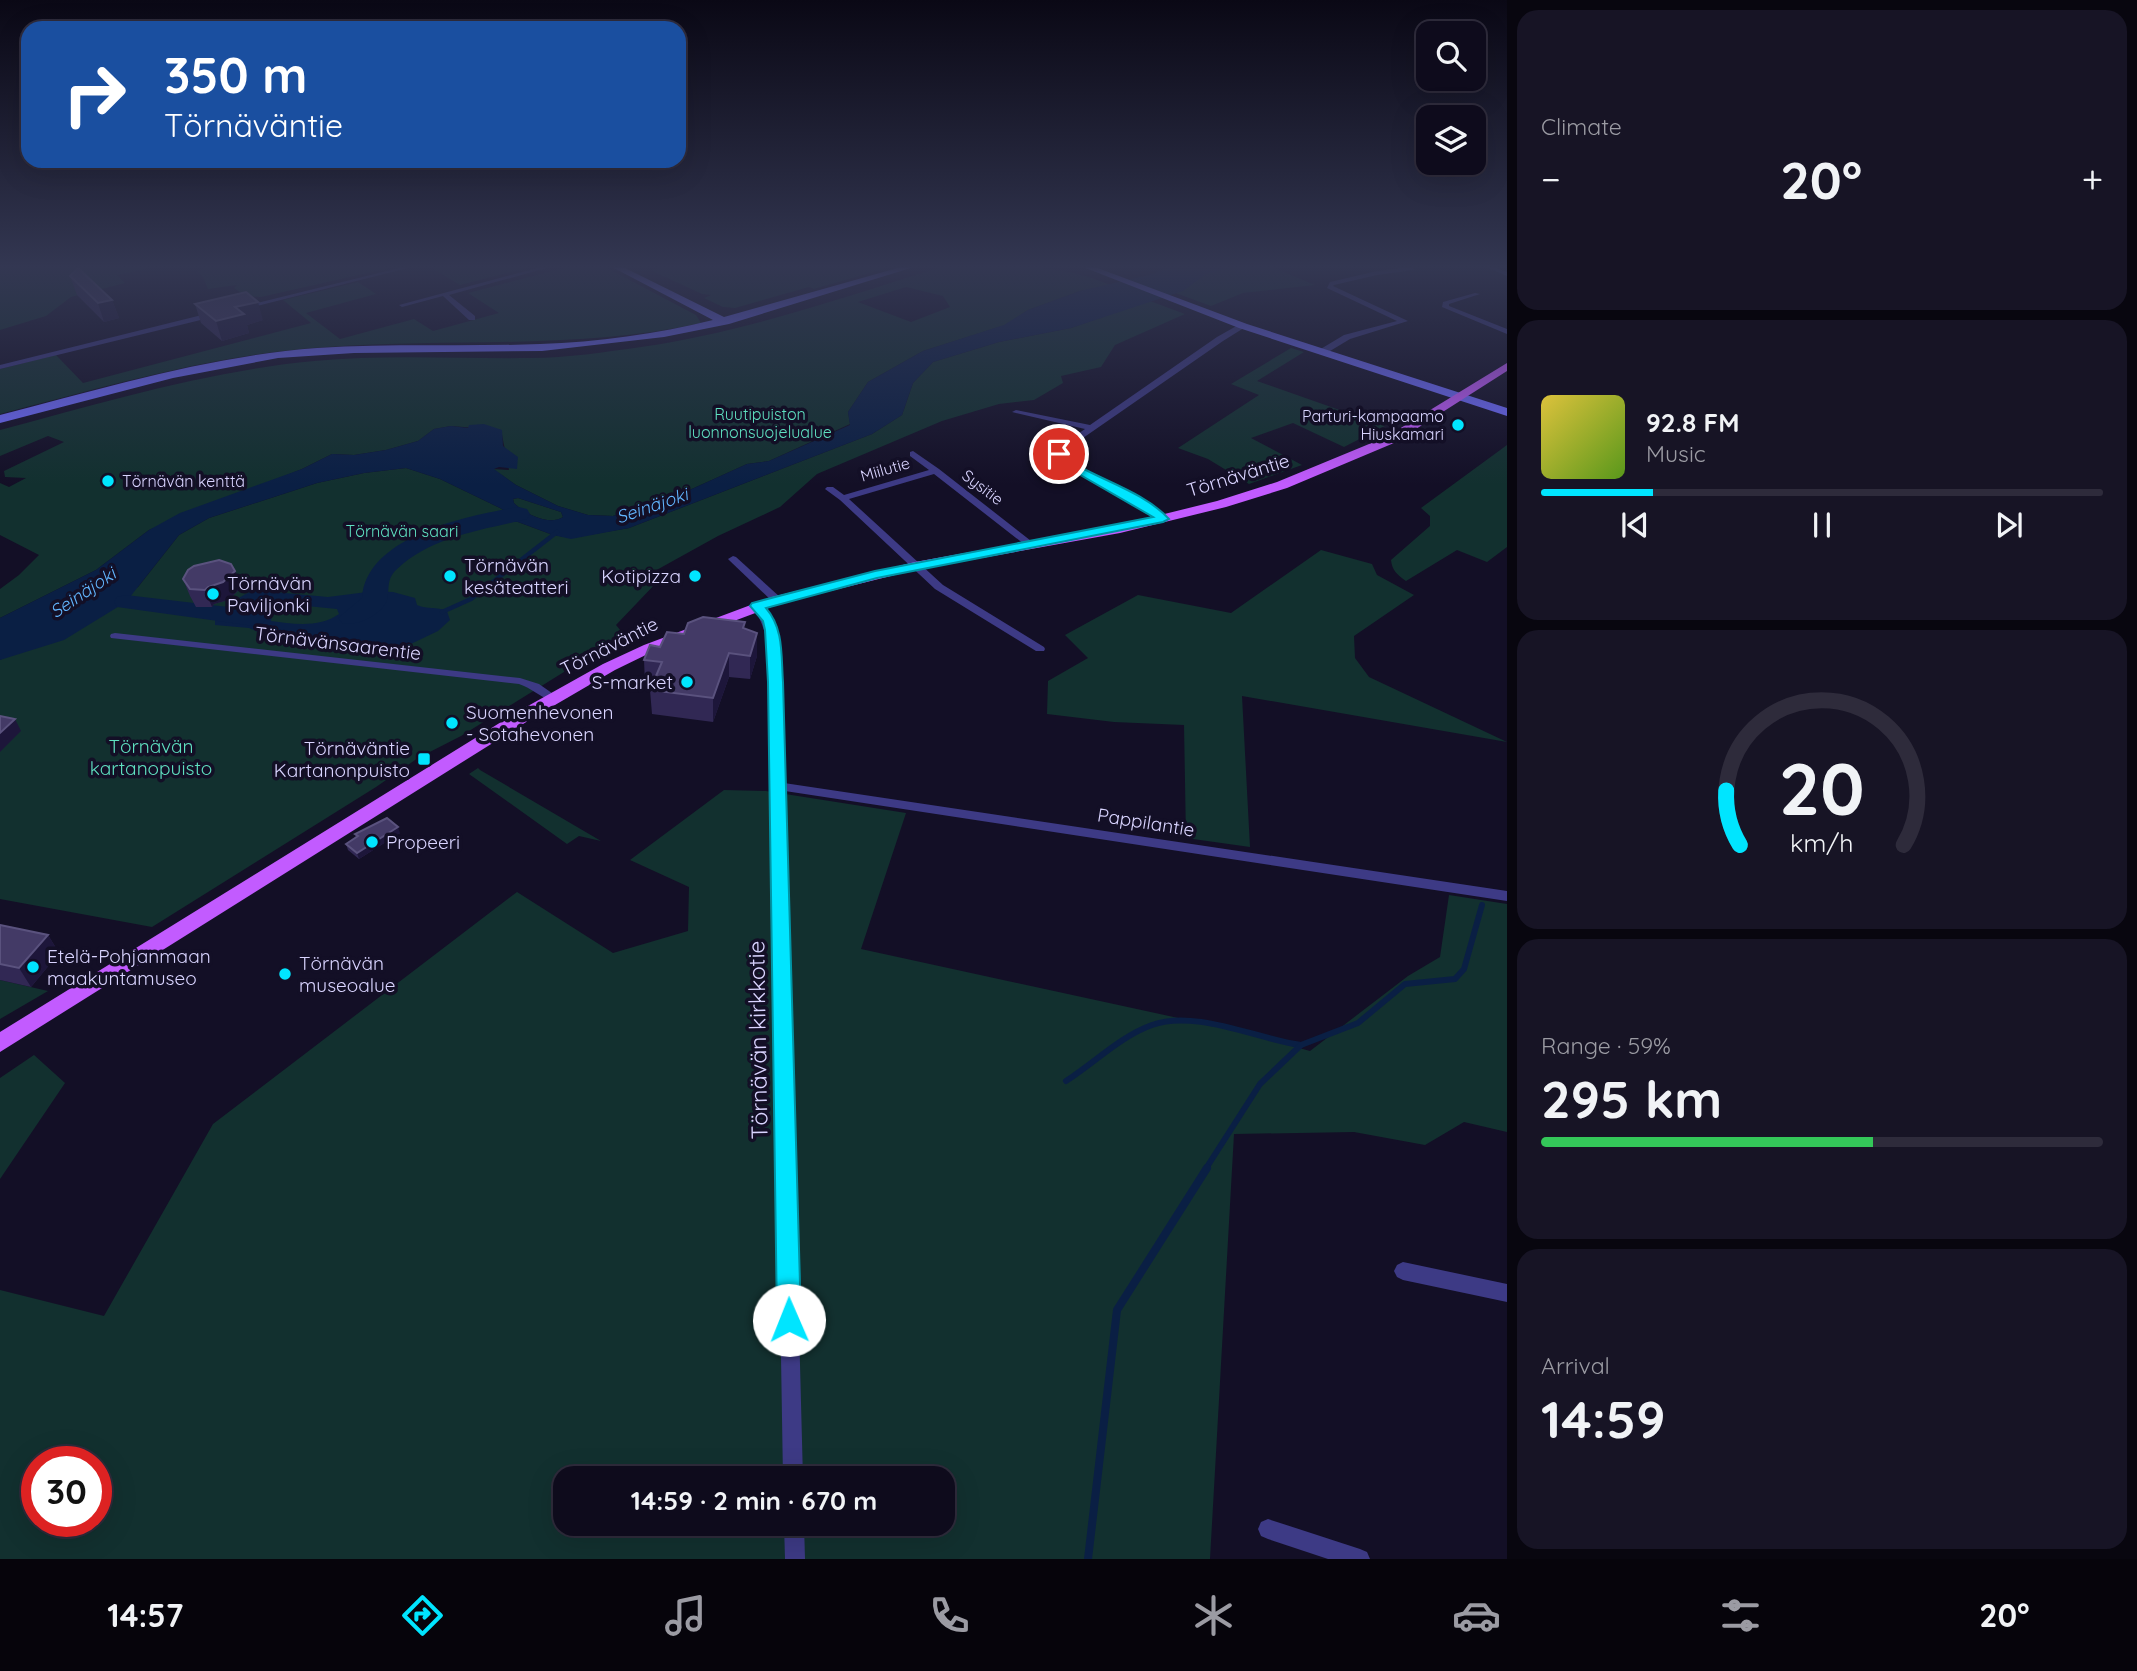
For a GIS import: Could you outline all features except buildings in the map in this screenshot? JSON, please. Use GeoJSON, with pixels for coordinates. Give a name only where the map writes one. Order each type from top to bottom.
{"type":"FeatureCollection","features":[{"type":"Feature","properties":{"kind":"main road"},"geometry":{"type":"LineString","coordinates":[[0,419],[160,377],[276,355],[373,348],[578,345],[627,340]]}},
{"type":"Feature","properties":{"kind":"main road"},"geometry":{"type":"LineString","coordinates":[[1285,340],[1376,370],[1507,404]]}},
{"type":"Feature","properties":{"kind":"main road","name":"Törnäväntie"},"geometry":{"type":"LineString","coordinates":[[0,1043],[553,698],[649,648],[777,600],[915,566],[1032,546],[1163,519],[1282,485],[1390,440],[1507,366]]}},
{"type":"Feature","properties":{"kind":"main road"},"geometry":{"type":"LineString","coordinates":[[1462,394],[1507,412]]}},
{"type":"Feature","properties":{"kind":"street"},"geometry":{"type":"LineString","coordinates":[[0,367],[111,340]]}},
{"type":"Feature","properties":{"kind":"street"},"geometry":{"type":"LineString","coordinates":[[1163,519],[1062,460],[1059,454],[1062,448],[1219,340]]}},
{"type":"Feature","properties":{"kind":"street"},"geometry":{"type":"LineString","coordinates":[[1322,352],[1342,340]]}},
{"type":"Feature","properties":{"kind":"street"},"geometry":{"type":"LineString","coordinates":[[1016,412],[1093,428]]}},
{"type":"Feature","properties":{"kind":"street","name":"Sysitie"},"geometry":{"type":"LineString","coordinates":[[913,454],[1032,546]]}},
{"type":"Feature","properties":{"kind":"street","name":"Miilutie"},"geometry":{"type":"LineString","coordinates":[[843,498],[936,471]]}},
{"type":"Feature","properties":{"kind":"street"},"geometry":{"type":"LineString","coordinates":[[830,489],[939,587],[1040,649]]}},
{"type":"Feature","properties":{"kind":"street"},"geometry":{"type":"LineString","coordinates":[[733,559],[777,600]]}},
{"type":"Feature","properties":{"kind":"street","name":"Törnävän kirkkotie"},"geometry":{"type":"LineString","coordinates":[[757,606],[769,621],[772,630],[779,786],[793,1466]]}},
{"type":"Feature","properties":{"kind":"street","name":"Törnävänsaarentie"},"geometry":{"type":"LineString","coordinates":[[115,636],[520,681],[535,686],[553,698]]}},
{"type":"Feature","properties":{"kind":"street","name":"Pappilantie"},"geometry":{"type":"LineString","coordinates":[[779,786],[1507,896]]}},
{"type":"Feature","properties":{"kind":"street"},"geometry":{"type":"LineString","coordinates":[[1403,1271],[1507,1293]]}},
{"type":"Feature","properties":{"kind":"street"},"geometry":{"type":"LineString","coordinates":[[1268,1529],[1360,1559]]}},
{"type":"Feature","properties":{"kind":"street"},"geometry":{"type":"LineString","coordinates":[[794,1536],[794,1559]]}},
{"type":"Feature","properties":{"kind":"green space"},"geometry":{"type":"Polygon","coordinates":[[[247,340],[565,340],[373,344],[243,356],[121,382],[0,414],[0,369],[56,355],[83,383],[247,340]]]}},
{"type":"Feature","properties":{"kind":"green space","name":"Ruutipuiston luonnonsuojelualue"},"geometry":{"type":"Polygon","coordinates":[[[958,340],[923,351],[868,382],[848,412],[850,424],[769,461],[747,464],[683,493],[613,516],[588,515],[558,506],[516,485],[493,469],[509,470],[501,430],[451,426],[434,429],[418,441],[386,450],[354,455],[332,454],[302,469],[149,530],[96,570],[0,618],[0,589],[39,555],[0,535],[0,483],[9,487],[26,478],[5,477],[4,471],[64,442],[48,436],[0,456],[0,430],[117,398],[234,372],[274,366],[368,358],[545,358],[679,341],[958,340]]]}},
{"type":"Feature","properties":{"kind":"green space","name":"Törnävän kartanopuisto"},"geometry":{"type":"Polygon","coordinates":[[[1127,340],[1115,345],[1101,367],[1061,376],[1063,383],[1034,400],[999,404],[942,421],[817,474],[780,507],[718,536],[653,572],[657,582],[616,625],[626,637],[461,736],[418,758],[152,927],[0,899],[0,660],[138,587],[179,535],[209,518],[317,483],[406,468],[440,479],[500,508],[505,511],[503,521],[518,522],[553,535],[571,538],[629,528],[872,434],[902,415],[913,383],[933,362],[999,342],[1127,340]]]}},
{"type":"Feature","properties":{"kind":"green space"},"geometry":{"type":"Polygon","coordinates":[[[1291,348],[1304,352],[1257,381],[1385,426],[1344,447],[1293,423],[1251,438],[1302,465],[1249,484],[1208,459],[1178,448],[1259,395],[1231,384],[1291,348]]]}},
{"type":"Feature","properties":{"kind":"green space"},"geometry":{"type":"Polygon","coordinates":[[[1507,445],[1507,547],[1487,562],[1457,550],[1406,581],[1400,577],[1391,560],[1430,526],[1430,516],[1421,508],[1507,445]]]}},
{"type":"Feature","properties":{"kind":"green space"},"geometry":{"type":"Polygon","coordinates":[[[518,498],[561,512],[563,517],[551,520],[537,518],[514,503],[513,499],[518,498]]]}},
{"type":"Feature","properties":{"kind":"green space"},"geometry":{"type":"Polygon","coordinates":[[[1321,550],[1372,564],[1377,575],[1414,595],[1354,636],[1355,658],[1369,677],[1507,742],[1242,696],[1250,847],[1186,838],[1184,725],[1114,722],[1047,714],[1048,681],[1088,658],[1065,635],[1138,595],[1231,613],[1321,550]]]}},
{"type":"Feature","properties":{"kind":"green space"},"geometry":{"type":"Polygon","coordinates":[[[478,768],[601,841],[579,836],[567,844],[469,774],[478,768]]]}},
{"type":"Feature","properties":{"kind":"green space"},"geometry":{"type":"Polygon","coordinates":[[[724,790],[766,791],[906,813],[861,949],[1238,1031],[1310,1051],[1408,976],[1440,957],[1449,895],[1507,904],[1507,1132],[1464,1122],[1425,1145],[1354,1132],[1234,1134],[1210,1559],[0,1559],[0,1290],[104,1316],[213,1124],[517,892],[613,953],[688,931],[689,887],[630,860],[724,790]]]}},
{"type":"Feature","properties":{"kind":"green space"},"geometry":{"type":"Polygon","coordinates":[[[0,980],[48,991],[0,1019],[0,980]]]}},
{"type":"Feature","properties":{"kind":"green space"},"geometry":{"type":"Polygon","coordinates":[[[34,1055],[65,1083],[0,1179],[0,1078],[34,1055]]]}},
{"type":"Feature","properties":{"kind":"water","name":"Seinäjoki"},"geometry":{"type":"Polygon","coordinates":[[[958,340],[1011,340],[933,362],[913,383],[902,415],[872,434],[629,528],[571,539],[553,535],[518,522],[503,521],[500,517],[505,511],[500,508],[440,479],[406,468],[317,483],[209,518],[179,535],[126,602],[64,640],[0,660],[0,618],[96,570],[149,530],[180,513],[302,469],[332,454],[354,455],[386,450],[418,441],[434,429],[451,426],[468,428],[469,425],[484,424],[502,430],[503,446],[518,457],[517,469],[494,469],[516,485],[558,506],[588,515],[613,516],[683,493],[747,464],[769,461],[850,425],[848,412],[868,382],[923,351],[958,340]],[[518,498],[513,499],[524,511],[537,518],[551,520],[563,517],[561,512],[518,498]]]}},
{"type":"Feature","properties":{"kind":"water"},"geometry":{"type":"Polygon","coordinates":[[[266,587],[274,592],[328,597],[375,591],[393,592],[415,598],[417,605],[447,611],[450,620],[438,631],[392,653],[358,649],[335,652],[276,640],[249,628],[215,625],[215,614],[239,598],[266,587]],[[296,605],[272,615],[271,621],[315,623],[339,614],[337,609],[296,605]]]}},
{"type":"Feature","properties":{"kind":"waterway"},"geometry":{"type":"LineString","coordinates":[[351,618],[374,601],[377,579],[387,566],[402,554],[440,534],[519,514]]}},
{"type":"Feature","properties":{"kind":"waterway"},"geometry":{"type":"LineString","coordinates":[[442,612],[471,599],[557,532]]}},
{"type":"Feature","properties":{"kind":"waterway"},"geometry":{"type":"LineString","coordinates":[[126,602],[254,618]]}},
{"type":"Feature","properties":{"kind":"waterway"},"geometry":{"type":"LineString","coordinates":[[1301,1045],[1358,1023],[1405,984],[1455,979],[1464,969],[1482,905]]}},
{"type":"Feature","properties":{"kind":"waterway"},"geometry":{"type":"LineString","coordinates":[[1066,1081],[1129,1036],[1152,1025],[1169,1021],[1206,1023],[1301,1045]]}},
{"type":"Feature","properties":{"kind":"waterway"},"geometry":{"type":"LineString","coordinates":[[1205,1170],[1260,1084],[1301,1045]]}},
{"type":"Feature","properties":{"kind":"waterway"},"geometry":{"type":"LineString","coordinates":[[1088,1559],[1117,1310],[1207,1168]]}},
{"type":"Feature","properties":{"kind":"place","name":"Parturi-kampaamo Hiuskamari"},"geometry":{"type":"Point","coordinates":[1458,425]}},
{"type":"Feature","properties":{"kind":"place","name":"Törnävän kenttä"},"geometry":{"type":"Point","coordinates":[108,481]}},
{"type":"Feature","properties":{"kind":"place","name":"Törnävän kesäteatteri"},"geometry":{"type":"Point","coordinates":[450,576]}},
{"type":"Feature","properties":{"kind":"place","name":"Kotipizza"},"geometry":{"type":"Point","coordinates":[695,576]}},
{"type":"Feature","properties":{"kind":"place","name":"Törnävän Paviljonki"},"geometry":{"type":"Point","coordinates":[213,594]}},
{"type":"Feature","properties":{"kind":"place","name":"S-market"},"geometry":{"type":"Point","coordinates":[687,682]}},
{"type":"Feature","properties":{"kind":"place","name":"Suomenhevonen - Sotahevonen"},"geometry":{"type":"Point","coordinates":[452,723]}},
{"type":"Feature","properties":{"kind":"place","name":"Törnäväntie Kartanonpuisto"},"geometry":{"type":"Point","coordinates":[424,759]}},
{"type":"Feature","properties":{"kind":"place","name":"Propeeri"},"geometry":{"type":"Point","coordinates":[372,842]}},
{"type":"Feature","properties":{"kind":"place","name":"Etelä-Pohjanmaan maakuntamuseo"},"geometry":{"type":"Point","coordinates":[33,967]}},
{"type":"Feature","properties":{"kind":"place","name":"Törnävän museoalue"},"geometry":{"type":"Point","coordinates":[285,974]}},
{"type":"Feature","properties":{"kind":"route"},"geometry":{"type":"LineString","coordinates":[[789,1320],[776,682],[772,630],[769,621],[757,606],[915,566],[1163,519],[1139,502],[1062,460],[1059,454]]}},
{"type":"Feature","properties":{"kind":"park label","name":"Törnävän saari"},"geometry":{"type":"Point","coordinates":[402,531]}}]}
